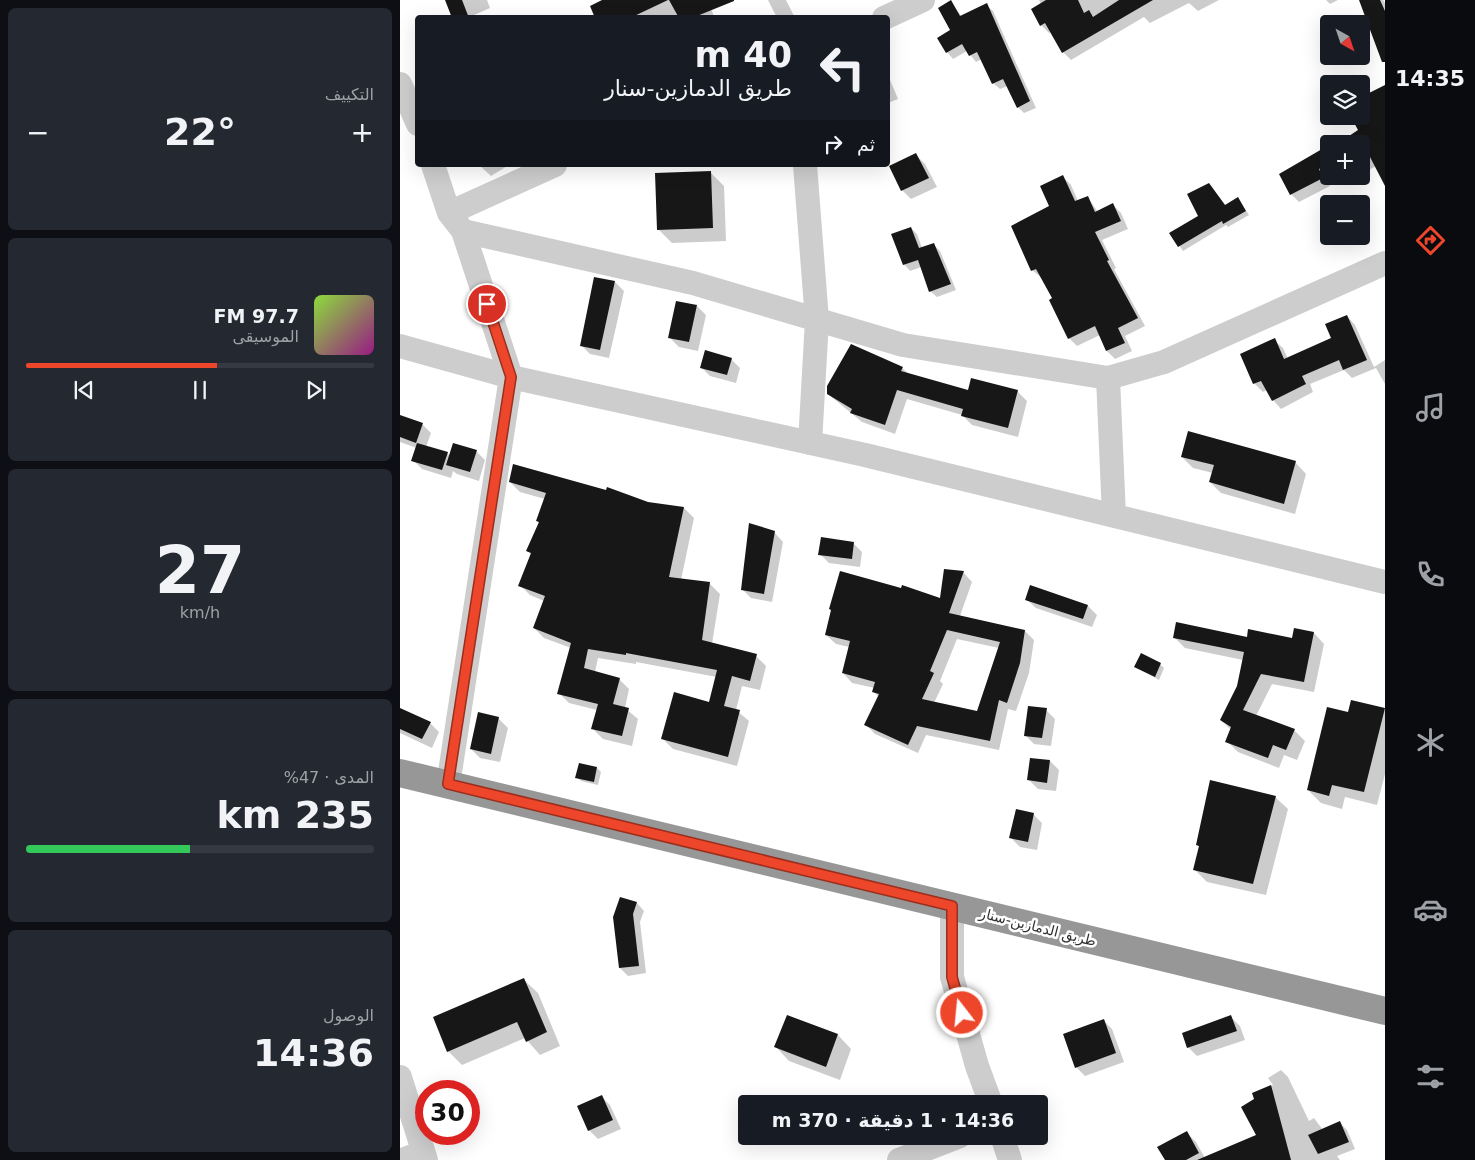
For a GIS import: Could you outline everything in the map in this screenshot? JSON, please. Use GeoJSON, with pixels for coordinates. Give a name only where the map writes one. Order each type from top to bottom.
{"type":"FeatureCollection","features":[{"type":"Feature","properties":{"kind":"highway","name":"طريق الدمازين-سنار"},"geometry":{"type":"LineString","coordinates":[[400,773],[1385,1011]]}},
{"type":"Feature","properties":{"kind":"street"},"geometry":{"type":"LineString","coordinates":[[890,15],[923,0]]}},
{"type":"Feature","properties":{"kind":"street"},"geometry":{"type":"LineString","coordinates":[[400,84],[415,117]]}},
{"type":"Feature","properties":{"kind":"street"},"geometry":{"type":"LineString","coordinates":[[434,167],[456,222],[511,377],[448,784]]}},
{"type":"Feature","properties":{"kind":"street"},"geometry":{"type":"LineString","coordinates":[[456,222],[552,167]]}},
{"type":"Feature","properties":{"kind":"street"},"geometry":{"type":"LineString","coordinates":[[805,167],[818,320],[810,443]]}},
{"type":"Feature","properties":{"kind":"street"},"geometry":{"type":"LineString","coordinates":[[456,222],[693,283],[903,345],[1108,378],[1164,362],[1385,264]]}},
{"type":"Feature","properties":{"kind":"street"},"geometry":{"type":"LineString","coordinates":[[400,346],[511,377],[810,443],[1385,582]]}},
{"type":"Feature","properties":{"kind":"street"},"geometry":{"type":"LineString","coordinates":[[1108,378],[1114,516]]}},
{"type":"Feature","properties":{"kind":"street"},"geometry":{"type":"LineString","coordinates":[[952,906],[952,977],[977,1066],[988,1095]]}},
{"type":"Feature","properties":{"kind":"street"},"geometry":{"type":"LineString","coordinates":[[400,1077],[417,1157]]}},
{"type":"Feature","properties":{"kind":"street"},"geometry":{"type":"LineString","coordinates":[[899,1160],[937,1145]]}},
{"type":"Feature","properties":{"kind":"street"},"geometry":{"type":"LineString","coordinates":[[1005,1145],[1010,1160]]}},
{"type":"Feature","properties":{"kind":"building"},"geometry":{"type":"Polygon","coordinates":[[[445,0],[462,0],[468,15],[451,15],[445,0]]]}},
{"type":"Feature","properties":{"kind":"building"},"geometry":{"type":"Polygon","coordinates":[[[602,0],[668,0],[636,15],[594,15],[590,6],[602,0]]]}},
{"type":"Feature","properties":{"kind":"building"},"geometry":{"type":"Polygon","coordinates":[[[669,0],[734,0],[699,15],[677,15],[669,0]]]}},
{"type":"Feature","properties":{"kind":"building"},"geometry":{"type":"Polygon","coordinates":[[[951,0],[960,16],[987,3],[1030,101],[1017,108],[1003,79],[992,84],[977,52],[969,56],[962,44],[946,53],[937,38],[950,30],[938,8],[951,0]]]}},
{"type":"Feature","properties":{"kind":"building"},"geometry":{"type":"Polygon","coordinates":[[[1046,0],[1078,0],[1084,13],[1089,10],[1093,17],[1119,0],[1153,0],[1062,53],[1045,23],[1040,26],[1031,9],[1046,0]]]}},
{"type":"Feature","properties":{"kind":"building"},"geometry":{"type":"Polygon","coordinates":[[[1359,0],[1380,0],[1385,11],[1385,62],[1382,62],[1370,30],[1370,15],[1365,15],[1359,0]]]}},
{"type":"Feature","properties":{"kind":"building"},"geometry":{"type":"Polygon","coordinates":[[[1385,85],[1385,186],[1370,157],[1370,135],[1350,135],[1358,130],[1355,125],[1370,125],[1370,92],[1385,85]]]}},
{"type":"Feature","properties":{"kind":"building"},"geometry":{"type":"Polygon","coordinates":[[[1320,150],[1320,180],[1290,195],[1279,174],[1320,150]]]}},
{"type":"Feature","properties":{"kind":"building"},"geometry":{"type":"Polygon","coordinates":[[[916,153],[929,178],[901,191],[890,166],[916,153]]]}},
{"type":"Feature","properties":{"kind":"building"},"geometry":{"type":"Polygon","coordinates":[[[711,171],[713,228],[657,230],[655,173],[711,171]]]}},
{"type":"Feature","properties":{"kind":"building"},"geometry":{"type":"Polygon","coordinates":[[[1063,175],[1075,201],[1088,196],[1095,212],[1113,203],[1121,221],[1095,232],[1109,260],[1107,261],[1138,318],[1118,328],[1125,343],[1106,351],[1095,326],[1068,339],[1049,300],[1052,298],[1036,269],[1031,271],[1011,226],[1049,206],[1040,186],[1063,175]]]}},
{"type":"Feature","properties":{"kind":"building"},"geometry":{"type":"Polygon","coordinates":[[[1209,183],[1225,205],[1238,197],[1246,211],[1223,224],[1222,221],[1178,247],[1169,233],[1198,216],[1187,194],[1209,183]]]}},
{"type":"Feature","properties":{"kind":"building"},"geometry":{"type":"Polygon","coordinates":[[[911,227],[919,248],[934,243],[951,284],[929,292],[918,260],[903,265],[891,234],[911,227]]]}},
{"type":"Feature","properties":{"kind":"building"},"geometry":{"type":"Polygon","coordinates":[[[594,277],[615,281],[600,350],[580,346],[594,277]]]}},
{"type":"Feature","properties":{"kind":"building"},"geometry":{"type":"Polygon","coordinates":[[[676,301],[697,305],[689,342],[668,338],[676,301]]]}},
{"type":"Feature","properties":{"kind":"building"},"geometry":{"type":"Polygon","coordinates":[[[1347,315],[1367,360],[1343,370],[1339,360],[1302,376],[1306,384],[1272,401],[1261,381],[1253,384],[1240,354],[1275,338],[1284,359],[1331,338],[1325,324],[1347,315]]]}},
{"type":"Feature","properties":{"kind":"building"},"geometry":{"type":"Polygon","coordinates":[[[851,344],[903,367],[901,371],[968,390],[971,378],[1018,390],[1008,428],[961,416],[963,409],[897,390],[885,425],[850,413],[852,409],[827,394],[827,386],[851,344]]]}},
{"type":"Feature","properties":{"kind":"building"},"geometry":{"type":"Polygon","coordinates":[[[705,350],[732,358],[727,375],[700,368],[705,350]]]}},
{"type":"Feature","properties":{"kind":"building"},"geometry":{"type":"Polygon","coordinates":[[[400,415],[423,423],[416,443],[400,437],[400,415]]]}},
{"type":"Feature","properties":{"kind":"building"},"geometry":{"type":"Polygon","coordinates":[[[1188,431],[1296,461],[1284,504],[1209,482],[1214,465],[1181,457],[1188,431]]]}},
{"type":"Feature","properties":{"kind":"building"},"geometry":{"type":"Polygon","coordinates":[[[417,443],[448,452],[442,470],[411,461],[417,443]]]}},
{"type":"Feature","properties":{"kind":"building"},"geometry":{"type":"Polygon","coordinates":[[[453,443],[477,450],[470,472],[446,465],[453,443]]]}},
{"type":"Feature","properties":{"kind":"building"},"geometry":{"type":"Polygon","coordinates":[[[513,464],[606,490],[607,487],[648,502],[684,507],[669,577],[710,582],[702,640],[757,654],[750,681],[732,676],[724,706],[740,710],[728,757],[661,739],[674,692],[709,702],[717,670],[626,653],[626,655],[588,649],[584,668],[620,678],[613,704],[629,708],[622,736],[591,729],[598,704],[557,694],[571,643],[533,628],[545,596],[518,586],[531,553],[526,551],[539,522],[536,521],[546,493],[509,482],[513,464]]]}},
{"type":"Feature","properties":{"kind":"building"},"geometry":{"type":"Polygon","coordinates":[[[749,523],[775,531],[764,594],[741,590],[749,523]]]}},
{"type":"Feature","properties":{"kind":"building"},"geometry":{"type":"Polygon","coordinates":[[[821,537],[854,542],[852,559],[818,555],[821,537]]]}},
{"type":"Feature","properties":{"kind":"building"},"geometry":{"type":"Polygon","coordinates":[[[944,569],[964,571],[949,613],[1025,630],[1020,663],[1007,703],[999,700],[990,741],[917,726],[908,745],[864,725],[879,694],[872,692],[875,682],[842,673],[850,641],[825,635],[831,610],[829,609],[840,571],[901,588],[902,585],[940,598],[944,569]],[[947,630],[930,671],[934,673],[922,699],[977,711],[1000,642],[947,630]]]}},
{"type":"Feature","properties":{"kind":"building"},"geometry":{"type":"Polygon","coordinates":[[[1030,585],[1088,605],[1083,619],[1025,600],[1030,585]]]}},
{"type":"Feature","properties":{"kind":"building"},"geometry":{"type":"Polygon","coordinates":[[[1176,622],[1247,637],[1248,629],[1292,638],[1294,628],[1314,632],[1304,682],[1261,674],[1243,710],[1295,729],[1286,750],[1273,745],[1268,758],[1225,742],[1231,727],[1220,720],[1237,686],[1244,652],[1173,638],[1176,622]]]}},
{"type":"Feature","properties":{"kind":"building"},"geometry":{"type":"Polygon","coordinates":[[[1141,653],[1161,663],[1155,677],[1134,667],[1141,653]]]}},
{"type":"Feature","properties":{"kind":"building"},"geometry":{"type":"Polygon","coordinates":[[[1351,700],[1385,708],[1364,792],[1332,785],[1329,796],[1307,790],[1327,707],[1348,712],[1351,700]]]}},
{"type":"Feature","properties":{"kind":"building"},"geometry":{"type":"Polygon","coordinates":[[[1028,706],[1047,708],[1042,738],[1024,736],[1028,706]]]}},
{"type":"Feature","properties":{"kind":"building"},"geometry":{"type":"Polygon","coordinates":[[[400,708],[431,722],[422,739],[400,729],[400,708]]]}},
{"type":"Feature","properties":{"kind":"building"},"geometry":{"type":"Polygon","coordinates":[[[478,712],[499,717],[491,754],[470,749],[478,712]]]}},
{"type":"Feature","properties":{"kind":"building"},"geometry":{"type":"Polygon","coordinates":[[[1030,758],[1050,760],[1047,783],[1027,780],[1030,758]]]}},
{"type":"Feature","properties":{"kind":"building"},"geometry":{"type":"Polygon","coordinates":[[[579,763],[597,767],[594,782],[575,778],[579,763]]]}},
{"type":"Feature","properties":{"kind":"building"},"geometry":{"type":"Polygon","coordinates":[[[1210,780],[1276,796],[1253,884],[1193,870],[1199,846],[1196,845],[1210,780]]]}},
{"type":"Feature","properties":{"kind":"building"},"geometry":{"type":"Polygon","coordinates":[[[1016,809],[1034,813],[1028,842],[1009,838],[1016,809]]]}},
{"type":"Feature","properties":{"kind":"building"},"geometry":{"type":"Polygon","coordinates":[[[620,897],[637,902],[633,914],[639,966],[619,968],[613,917],[620,897]]]}},
{"type":"Feature","properties":{"kind":"building"},"geometry":{"type":"Polygon","coordinates":[[[524,978],[547,1032],[526,1042],[517,1022],[447,1052],[433,1017],[524,978]]]}},
{"type":"Feature","properties":{"kind":"building"},"geometry":{"type":"Polygon","coordinates":[[[787,1015],[838,1034],[826,1067],[774,1047],[787,1015]]]}},
{"type":"Feature","properties":{"kind":"building"},"geometry":{"type":"Polygon","coordinates":[[[1231,1015],[1237,1031],[1187,1048],[1182,1033],[1231,1015]]]}},
{"type":"Feature","properties":{"kind":"building"},"geometry":{"type":"Polygon","coordinates":[[[1104,1019],[1116,1053],[1075,1068],[1063,1034],[1104,1019]]]}},
{"type":"Feature","properties":{"kind":"building"},"geometry":{"type":"Polygon","coordinates":[[[1271,1085],[1291,1160],[1197,1160],[1256,1135],[1241,1107],[1254,1099],[1252,1093],[1271,1085]]]}},
{"type":"Feature","properties":{"kind":"building"},"geometry":{"type":"Polygon","coordinates":[[[602,1095],[613,1120],[588,1131],[577,1106],[602,1095]]]}},
{"type":"Feature","properties":{"kind":"building"},"geometry":{"type":"Polygon","coordinates":[[[1340,1121],[1349,1142],[1318,1154],[1308,1135],[1340,1121]]]}},
{"type":"Feature","properties":{"kind":"building"},"geometry":{"type":"Polygon","coordinates":[[[1187,1131],[1199,1153],[1186,1160],[1165,1160],[1157,1147],[1187,1131]]]}},
{"type":"Feature","properties":{"kind":"route"},"geometry":{"type":"LineString","coordinates":[[487,304],[511,377],[448,784],[952,906],[952,977],[962,1013]]}}]}
